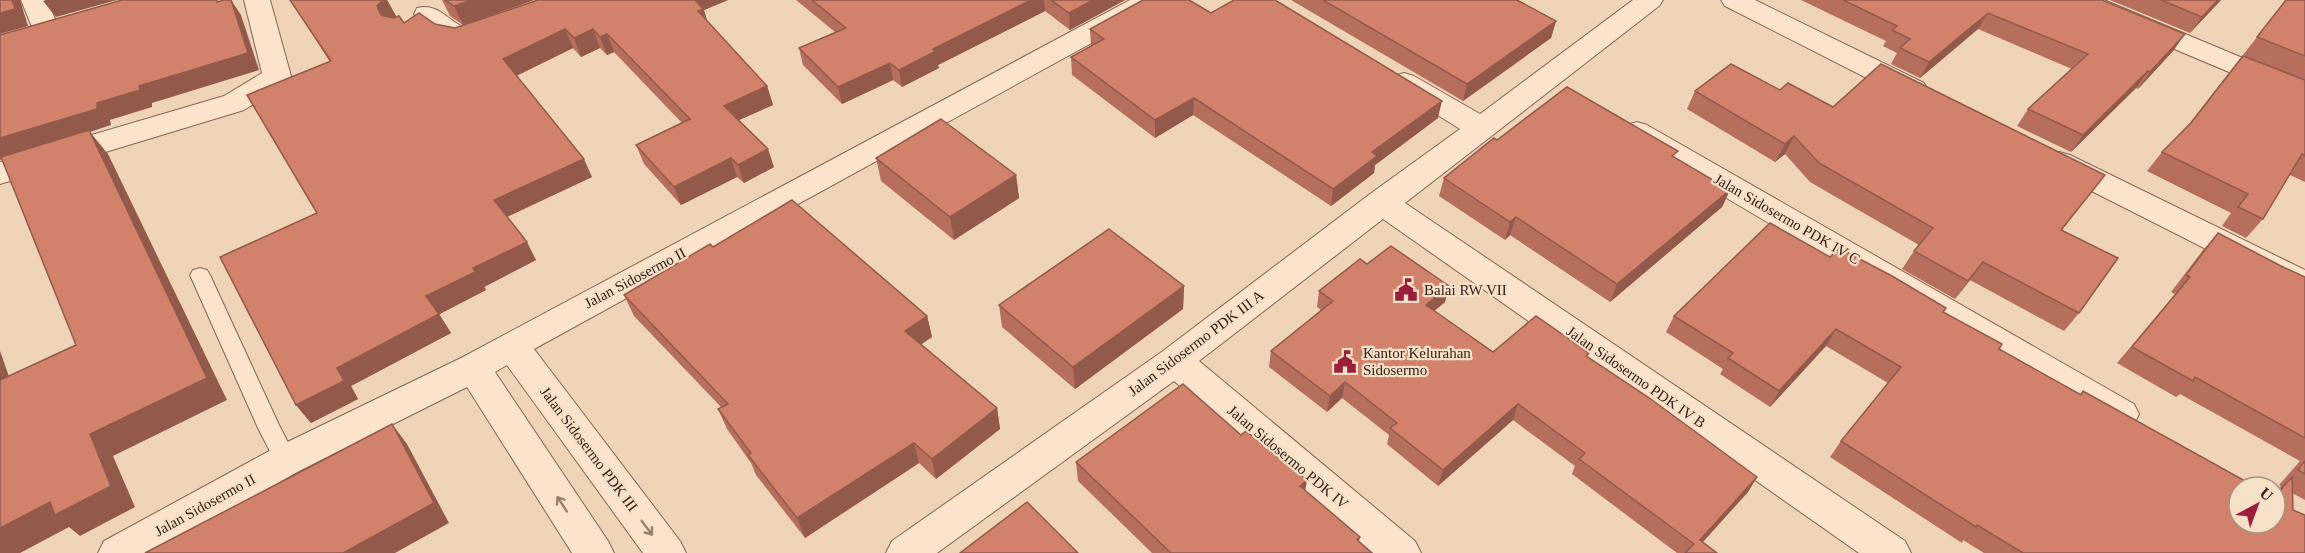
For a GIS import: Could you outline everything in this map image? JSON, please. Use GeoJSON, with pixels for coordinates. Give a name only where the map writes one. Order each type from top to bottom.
{"type":"FeatureCollection","features":[{"type":"Feature","properties":{"kind":"street"},"geometry":{"type":"LineString","coordinates":[[18,39],[57,28],[34,0]]}},
{"type":"Feature","properties":{"kind":"street"},"geometry":{"type":"LineString","coordinates":[[0,173],[234,103],[259,90],[277,76],[257,0]]}},
{"type":"Feature","properties":{"kind":"street"},"geometry":{"type":"LineString","coordinates":[[452,0],[428,23],[458,35],[469,35],[567,0]]}},
{"type":"Feature","properties":{"kind":"street","name":"Jalan Sidosermo II"},"geometry":{"type":"LineString","coordinates":[[118,553],[286,460],[473,368],[1150,0]]}},
{"type":"Feature","properties":{"kind":"street","name":"Jalan Sidosermo PDK III A"},"geometry":{"type":"LineString","coordinates":[[906,553],[1175,360],[1650,0]]}},
{"type":"Feature","properties":{"kind":"street"},"geometry":{"type":"LineString","coordinates":[[1734,0],[1935,100]]}},
{"type":"Feature","properties":{"kind":"street"},"geometry":{"type":"LineString","coordinates":[[2080,0],[2305,95]]}},
{"type":"Feature","properties":{"kind":"street"},"geometry":{"type":"LineString","coordinates":[[1380,67],[1482,129]]}},
{"type":"Feature","properties":{"kind":"street"},"geometry":{"type":"LineString","coordinates":[[1544,79],[1575,97]]}},
{"type":"Feature","properties":{"kind":"street","name":"Jalan Sidosermo PDK IV C"},"geometry":{"type":"LineString","coordinates":[[1606,115],[2144,427]]}},
{"type":"Feature","properties":{"kind":"street"},"geometry":{"type":"LineString","coordinates":[[2030,147],[2305,284]]}},
{"type":"Feature","properties":{"kind":"street","name":"Jalan Sidosermo PDK IV B"},"geometry":{"type":"LineString","coordinates":[[1381,202],[1891,553]]}},
{"type":"Feature","properties":{"kind":"street","name":"Jalan Sidosermo PDK III"},"geometry":{"type":"LineString","coordinates":[[512,345],[666,553]]}},
{"type":"Feature","properties":{"kind":"street","name":"Jalan Sidosermo PDK IV"},"geometry":{"type":"LineString","coordinates":[[1175,360],[1401,553]]}},
{"type":"Feature","properties":{"kind":"street"},"geometry":{"type":"LineString","coordinates":[[473,368],[594,553]]}},
{"type":"Feature","properties":{"kind":"lane"},"geometry":{"type":"LineString","coordinates":[[200,275],[269,428],[286,460]]}},
{"type":"Feature","properties":{"kind":"building"},"geometry":{"type":"Polygon","coordinates":[[[0,0],[12,0],[15,9],[0,13],[0,0]]]}},
{"type":"Feature","properties":{"kind":"building"},"geometry":{"type":"Polygon","coordinates":[[[122,0],[217,0],[217,2],[231,0],[248,53],[139,86],[140,90],[97,103],[97,109],[0,138],[0,35],[122,0]]]}},
{"type":"Feature","properties":{"kind":"building"},"geometry":{"type":"Polygon","coordinates":[[[290,0],[383,0],[377,6],[381,15],[393,18],[399,16],[404,23],[419,13],[435,24],[455,28],[538,0],[695,0],[703,9],[698,11],[767,86],[724,106],[768,149],[738,165],[731,158],[674,187],[636,145],[690,119],[607,34],[600,37],[593,29],[574,38],[565,29],[503,59],[584,159],[494,200],[527,242],[473,268],[475,272],[426,296],[439,314],[337,368],[344,381],[296,405],[220,257],[317,213],[247,95],[331,61],[290,0]]]}},
{"type":"Feature","properties":{"kind":"building"},"geometry":{"type":"Polygon","coordinates":[[[445,0],[472,0],[454,6],[445,0]]]}},
{"type":"Feature","properties":{"kind":"building"},"geometry":{"type":"Polygon","coordinates":[[[812,0],[1031,0],[933,49],[936,51],[899,70],[890,63],[838,87],[799,48],[846,28],[812,0]]]}},
{"type":"Feature","properties":{"kind":"building"},"geometry":{"type":"Polygon","coordinates":[[[1051,0],[1093,0],[1069,13],[1051,0]]]}},
{"type":"Feature","properties":{"kind":"building"},"geometry":{"type":"Polygon","coordinates":[[[1143,0],[1189,0],[1211,13],[1234,0],[1275,0],[1442,101],[1372,152],[1377,156],[1333,189],[1194,98],[1155,120],[1071,57],[1104,39],[1090,29],[1143,0]]]}},
{"type":"Feature","properties":{"kind":"building"},"geometry":{"type":"Polygon","coordinates":[[[1323,0],[1517,0],[1556,21],[1467,84],[1323,0]]]}},
{"type":"Feature","properties":{"kind":"building"},"geometry":{"type":"Polygon","coordinates":[[[1843,0],[2102,0],[2185,34],[2150,72],[2148,71],[2083,135],[2028,109],[2088,54],[1988,13],[1929,62],[1900,48],[1910,39],[1892,30],[1897,26],[1843,0]]]}},
{"type":"Feature","properties":{"kind":"building"},"geometry":{"type":"Polygon","coordinates":[[[2161,0],[2218,0],[2202,17],[2161,0]]]}},
{"type":"Feature","properties":{"kind":"building"},"geometry":{"type":"Polygon","coordinates":[[[2286,0],[2305,0],[2305,56],[2257,37],[2286,0]]]}},
{"type":"Feature","properties":{"kind":"building"},"geometry":{"type":"Polygon","coordinates":[[[2243,56],[2305,80],[2305,156],[2302,154],[2263,219],[2238,207],[2248,194],[2162,152],[2191,123],[2243,56]]]}},
{"type":"Feature","properties":{"kind":"building"},"geometry":{"type":"Polygon","coordinates":[[[1731,64],[1780,90],[1788,83],[1833,107],[1881,64],[2105,175],[2061,230],[2118,258],[2079,313],[1983,262],[1968,281],[1914,251],[1933,228],[1819,163],[1794,136],[1785,144],[1695,91],[1731,64]]]}},
{"type":"Feature","properties":{"kind":"building"},"geometry":{"type":"Polygon","coordinates":[[[1567,87],[1678,151],[1672,156],[1730,190],[1617,284],[1516,217],[1510,222],[1444,178],[1494,138],[1497,140],[1567,87]]]}},
{"type":"Feature","properties":{"kind":"building"},"geometry":{"type":"Polygon","coordinates":[[[941,119],[1016,175],[950,217],[876,158],[941,119]]]}},
{"type":"Feature","properties":{"kind":"building"},"geometry":{"type":"Polygon","coordinates":[[[89,130],[207,378],[90,434],[111,486],[55,515],[50,502],[0,528],[0,380],[76,345],[1,157],[89,130]]]}},
{"type":"Feature","properties":{"kind":"building"},"geometry":{"type":"Polygon","coordinates":[[[792,200],[927,316],[905,331],[997,408],[932,459],[914,443],[797,518],[748,455],[751,453],[718,409],[728,404],[624,295],[710,244],[713,247],[792,200]]]}},
{"type":"Feature","properties":{"kind":"building"},"geometry":{"type":"Polygon","coordinates":[[[1770,223],[1830,257],[1839,248],[1946,308],[1943,312],[2002,344],[1999,349],[2081,395],[2083,391],[2234,475],[2227,475],[2227,535],[2287,535],[2287,483],[2292,477],[2293,510],[2305,515],[2305,553],[2023,553],[1977,525],[1976,527],[1841,441],[1901,367],[1836,329],[1779,391],[1728,358],[1733,353],[1674,316],[1770,223]]]}},
{"type":"Feature","properties":{"kind":"building"},"geometry":{"type":"Polygon","coordinates":[[[1109,229],[1184,286],[1073,367],[999,305],[1109,229]]]}},
{"type":"Feature","properties":{"kind":"building"},"geometry":{"type":"Polygon","coordinates":[[[2218,233],[2305,277],[2305,438],[2195,377],[2193,381],[2132,347],[2190,277],[2186,275],[2218,233]]]}},
{"type":"Feature","properties":{"kind":"building"},"geometry":{"type":"Polygon","coordinates":[[[1391,246],[1449,286],[1426,305],[1493,352],[1536,316],[1589,353],[1586,356],[1648,397],[1757,477],[1700,540],[1717,553],[1685,553],[1694,544],[1579,459],[1585,453],[1518,404],[1443,470],[1390,428],[1397,423],[1345,382],[1330,396],[1271,351],[1333,301],[1319,291],[1360,259],[1367,264],[1391,246]]]}},
{"type":"Feature","properties":{"kind":"building"},"geometry":{"type":"Polygon","coordinates":[[[1183,384],[1241,435],[1246,431],[1307,480],[1300,486],[1360,537],[1357,540],[1372,553],[1171,553],[1076,462],[1183,384]]]}},
{"type":"Feature","properties":{"kind":"building"},"geometry":{"type":"Polygon","coordinates":[[[392,424],[434,503],[343,553],[145,553],[392,424]]]}},
{"type":"Feature","properties":{"kind":"building"},"geometry":{"type":"Polygon","coordinates":[[[2305,461],[2305,474],[2298,470],[2305,461]]]}},
{"type":"Feature","properties":{"kind":"building"},"geometry":{"type":"Polygon","coordinates":[[[1027,502],[1078,553],[960,553],[1027,502]]]}},
{"type":"Feature","properties":{"kind":"place","name":"Balai RW VII"},"geometry":{"type":"Point","coordinates":[1406,290]}},
{"type":"Feature","properties":{"kind":"place","name":"Kantor Kelurahan Sidosermo"},"geometry":{"type":"Point","coordinates":[1345,362]}}]}
